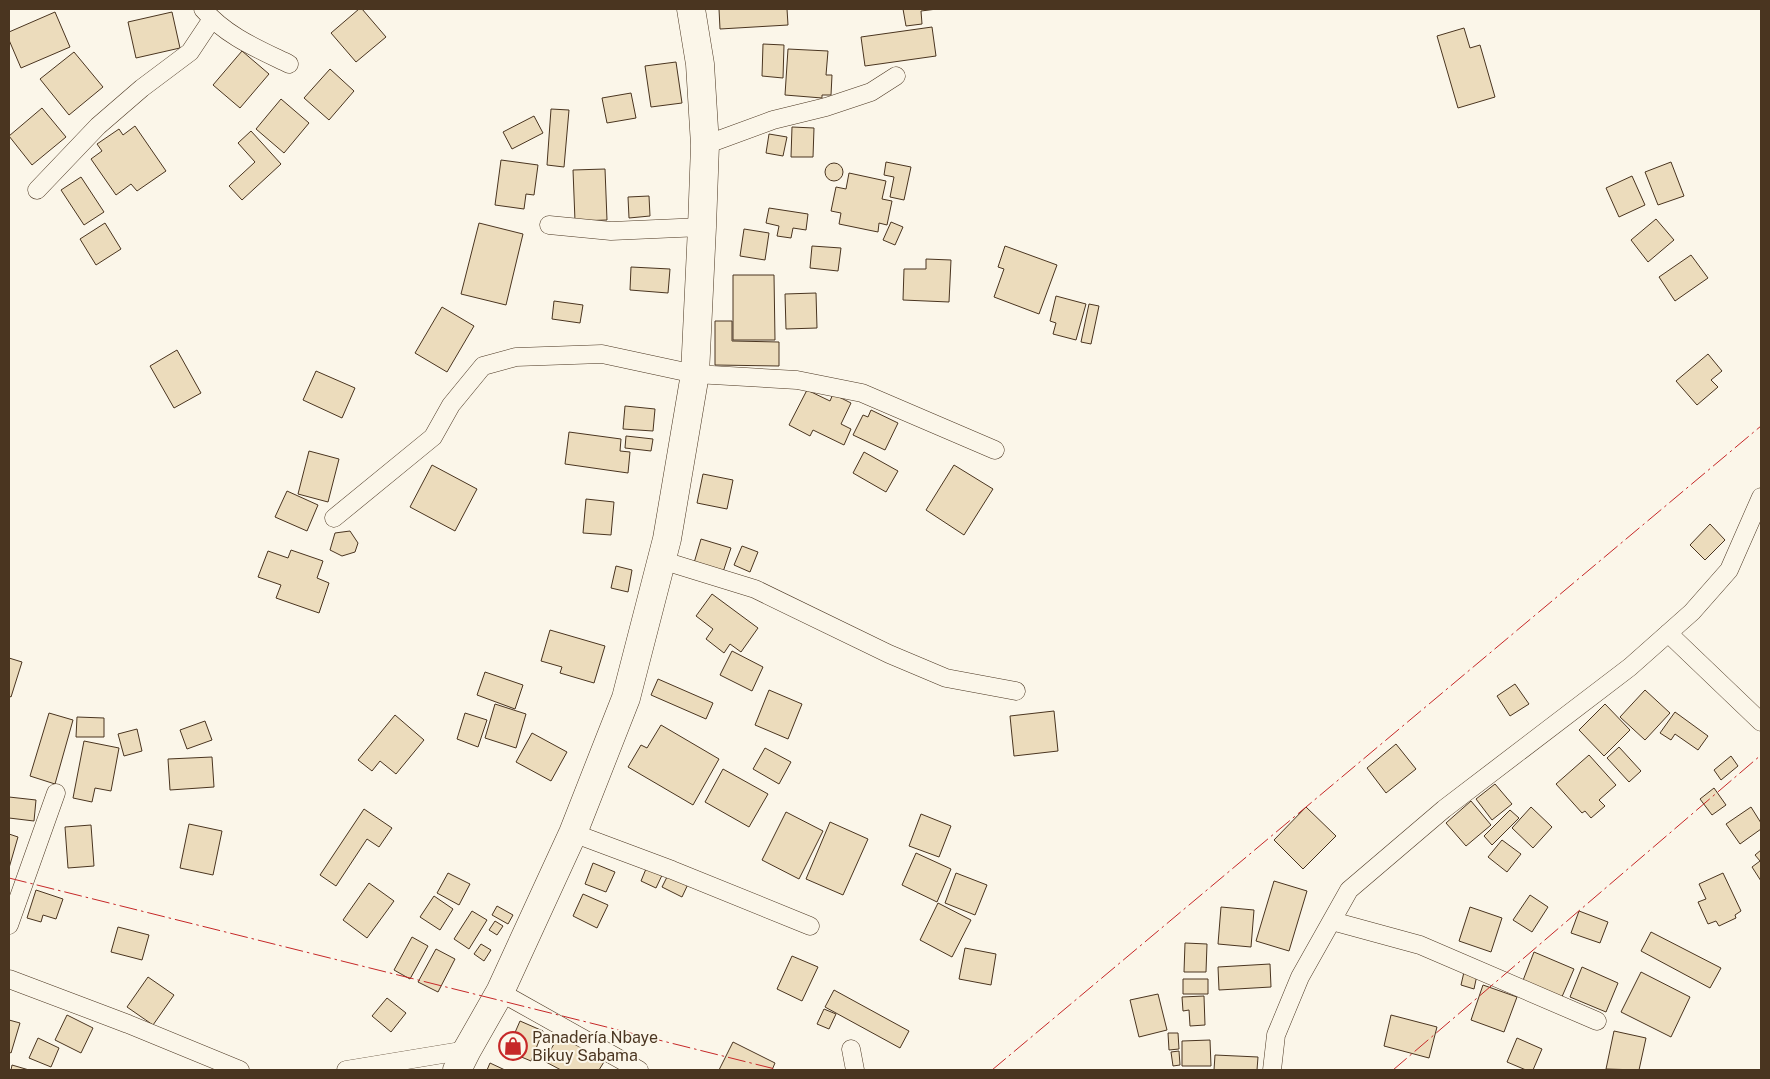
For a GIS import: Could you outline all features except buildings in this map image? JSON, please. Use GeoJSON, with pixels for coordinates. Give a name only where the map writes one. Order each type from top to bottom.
{"type":"FeatureCollection","features":[{"type":"Feature","properties":{"kind":"main road"},"geometry":{"type":"LineString","coordinates":[[462,1060],[500,992],[573,833],[626,698],[667,539],[695,374],[702,227],[705,145],[700,64],[691,9]]}},
{"type":"Feature","properties":{"kind":"street"},"geometry":{"type":"LineString","coordinates":[[37,190],[98,126],[142,88],[190,52],[208,14],[238,39],[289,64]]}},
{"type":"Feature","properties":{"kind":"street"},"geometry":{"type":"LineString","coordinates":[[705,145],[773,120],[826,107],[871,92],[896,76]]}},
{"type":"Feature","properties":{"kind":"street"},"geometry":{"type":"LineString","coordinates":[[549,225],[611,231],[702,227]]}},
{"type":"Feature","properties":{"kind":"street"},"geometry":{"type":"LineString","coordinates":[[334,518],[433,437],[451,405],[483,366],[516,357],[602,354],[695,374],[797,380],[862,394],[994,450]]}},
{"type":"Feature","properties":{"kind":"street"},"geometry":{"type":"LineString","coordinates":[[1272,1070],[1276,1035],[1300,977],[1349,890],[1444,809],[1630,667],[1692,612],[1729,570],[1761,497]]}},
{"type":"Feature","properties":{"kind":"street"},"geometry":{"type":"LineString","coordinates":[[661,560],[755,589],[889,654],[946,678],[1016,691]]}},
{"type":"Feature","properties":{"kind":"street"},"geometry":{"type":"LineString","coordinates":[[1668,633],[1761,722]]}},
{"type":"Feature","properties":{"kind":"street"},"geometry":{"type":"LineString","coordinates":[[9,925],[56,793]]}},
{"type":"Feature","properties":{"kind":"street"},"geometry":{"type":"LineString","coordinates":[[573,833],[672,870],[810,926]]}},
{"type":"Feature","properties":{"kind":"street"},"geometry":{"type":"LineString","coordinates":[[1332,921],[1420,945],[1597,1021]]}},
{"type":"Feature","properties":{"kind":"street"},"geometry":{"type":"LineString","coordinates":[[9,979],[128,1024],[240,1070]]}},
{"type":"Feature","properties":{"kind":"street"},"geometry":{"type":"LineString","coordinates":[[500,992],[638,1070]]}},
{"type":"Feature","properties":{"kind":"street"},"geometry":{"type":"LineString","coordinates":[[851,1048],[855,1070]]}},
{"type":"Feature","properties":{"kind":"street"},"geometry":{"type":"LineString","coordinates":[[346,1070],[462,1060]]}},
{"type":"Feature","properties":{"kind":"power"},"geometry":{"type":"LineString","coordinates":[[992,1070],[1761,426]]}},
{"type":"Feature","properties":{"kind":"power"},"geometry":{"type":"LineString","coordinates":[[1393,1070],[1761,755]]}},
{"type":"Feature","properties":{"kind":"power"},"geometry":{"type":"LineString","coordinates":[[9,878],[779,1070]]}},
{"type":"Feature","properties":{"kind":"place","name":"Panadería Nbaye Bikuy Sabama"},"geometry":{"type":"Point","coordinates":[513,1046]}}]}
